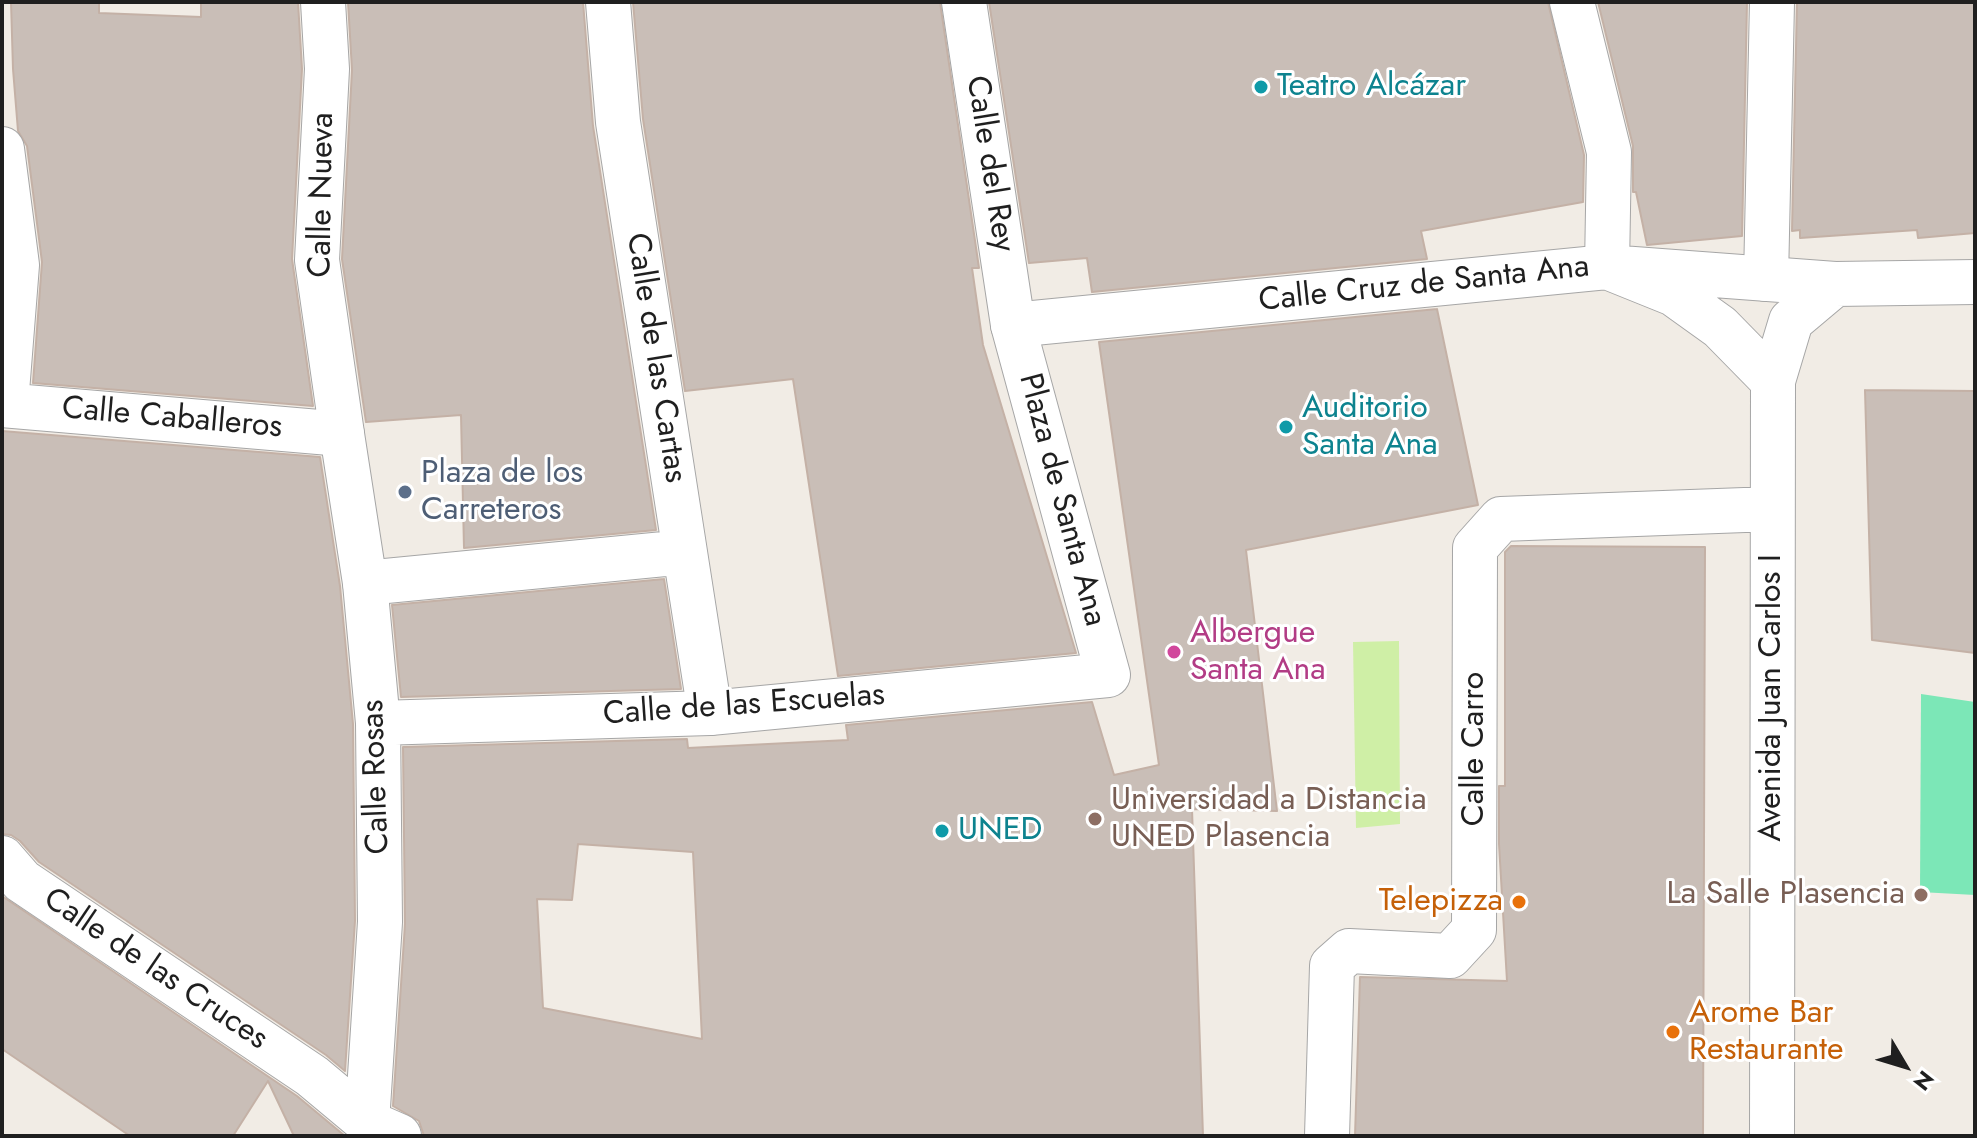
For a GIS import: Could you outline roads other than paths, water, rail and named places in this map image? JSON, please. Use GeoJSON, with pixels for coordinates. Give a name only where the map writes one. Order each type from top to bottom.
{"type":"FeatureCollection","features":[{"type":"Feature","properties":{"kind":"street","name":"Calle Nueva"},"geometry":{"type":"LineString","coordinates":[[323,2],[327,69],[317,260],[342,434]]}},
{"type":"Feature","properties":{"kind":"street","name":"Calle de las Cartas"},"geometry":{"type":"LineString","coordinates":[[608,2],[618,122],[710,713]]}},
{"type":"Feature","properties":{"kind":"street","name":"Calle del Rey"},"geometry":{"type":"LineString","coordinates":[[964,2],[1013,325]]}},
{"type":"Feature","properties":{"kind":"street"},"geometry":{"type":"LineString","coordinates":[[1572,2],[1609,152],[1607,267],[1674,294],[1720,327],[1773,381]]}},
{"type":"Feature","properties":{"kind":"street"},"geometry":{"type":"LineString","coordinates":[[1772,2],[1766,279],[1773,381]]}},
{"type":"Feature","properties":{"kind":"street"},"geometry":{"type":"LineString","coordinates":[[2,149],[17,265],[4,404]]}},
{"type":"Feature","properties":{"kind":"street","name":"Calle Cruz de Santa Ana"},"geometry":{"type":"LineString","coordinates":[[1013,325],[1607,267],[1835,284],[1975,282]]}},
{"type":"Feature","properties":{"kind":"street","name":"Avenida Juan Carlos I"},"geometry":{"type":"LineString","coordinates":[[1772,1136],[1773,381],[1791,321],[1835,284]]}},
{"type":"Feature","properties":{"kind":"street","name":"Plaza de Santa Ana"},"geometry":{"type":"LineString","coordinates":[[1013,325],[1108,675]]}},
{"type":"Feature","properties":{"kind":"street","name":"Calle Caballeros"},"geometry":{"type":"LineString","coordinates":[[4,404],[342,434]]}},
{"type":"Feature","properties":{"kind":"street","name":"Calle Rosas"},"geometry":{"type":"LineString","coordinates":[[342,434],[365,583],[378,723],[383,1129]]}},
{"type":"Feature","properties":{"kind":"street","name":"Calle Carro"},"geometry":{"type":"LineString","coordinates":[[1327,1136],[1332,966],[1349,951],[1450,956],[1474,930],[1475,548],[1501,519],[1772,509]]}},
{"type":"Feature","properties":{"kind":"street"},"geometry":{"type":"LineString","coordinates":[[365,583],[685,552]]}},
{"type":"Feature","properties":{"kind":"street","name":"Calle de las Escuelas"},"geometry":{"type":"LineString","coordinates":[[378,723],[710,713],[1108,675]]}},
{"type":"Feature","properties":{"kind":"street","name":"Calle de las Cruces"},"geometry":{"type":"LineString","coordinates":[[2,858],[22,881],[312,1076],[383,1129]]}},
{"type":"Feature","properties":{"kind":"place","name":"Teatro Alcázar"},"geometry":{"type":"Point","coordinates":[1261,87]}},
{"type":"Feature","properties":{"kind":"place","name":"Auditorio Santa Ana"},"geometry":{"type":"Point","coordinates":[1286,427]}},
{"type":"Feature","properties":{"kind":"place","name":"Plaza de los Carreteros"},"geometry":{"type":"Point","coordinates":[405,492]}},
{"type":"Feature","properties":{"kind":"place","name":"Albergue Santa Ana"},"geometry":{"type":"Point","coordinates":[1174,652]}},
{"type":"Feature","properties":{"kind":"place","name":"Universidad a Distancia UNED Plasencia"},"geometry":{"type":"Point","coordinates":[1095,819]}},
{"type":"Feature","properties":{"kind":"place","name":"UNED"},"geometry":{"type":"Point","coordinates":[942,831]}},
{"type":"Feature","properties":{"kind":"place","name":"La Salle Plasencia"},"geometry":{"type":"Point","coordinates":[1921,895]}},
{"type":"Feature","properties":{"kind":"place","name":"Telepizza"},"geometry":{"type":"Point","coordinates":[1519,902]}},
{"type":"Feature","properties":{"kind":"place","name":"Arome Bar Restaurante"},"geometry":{"type":"Point","coordinates":[1673,1032]}}]}
